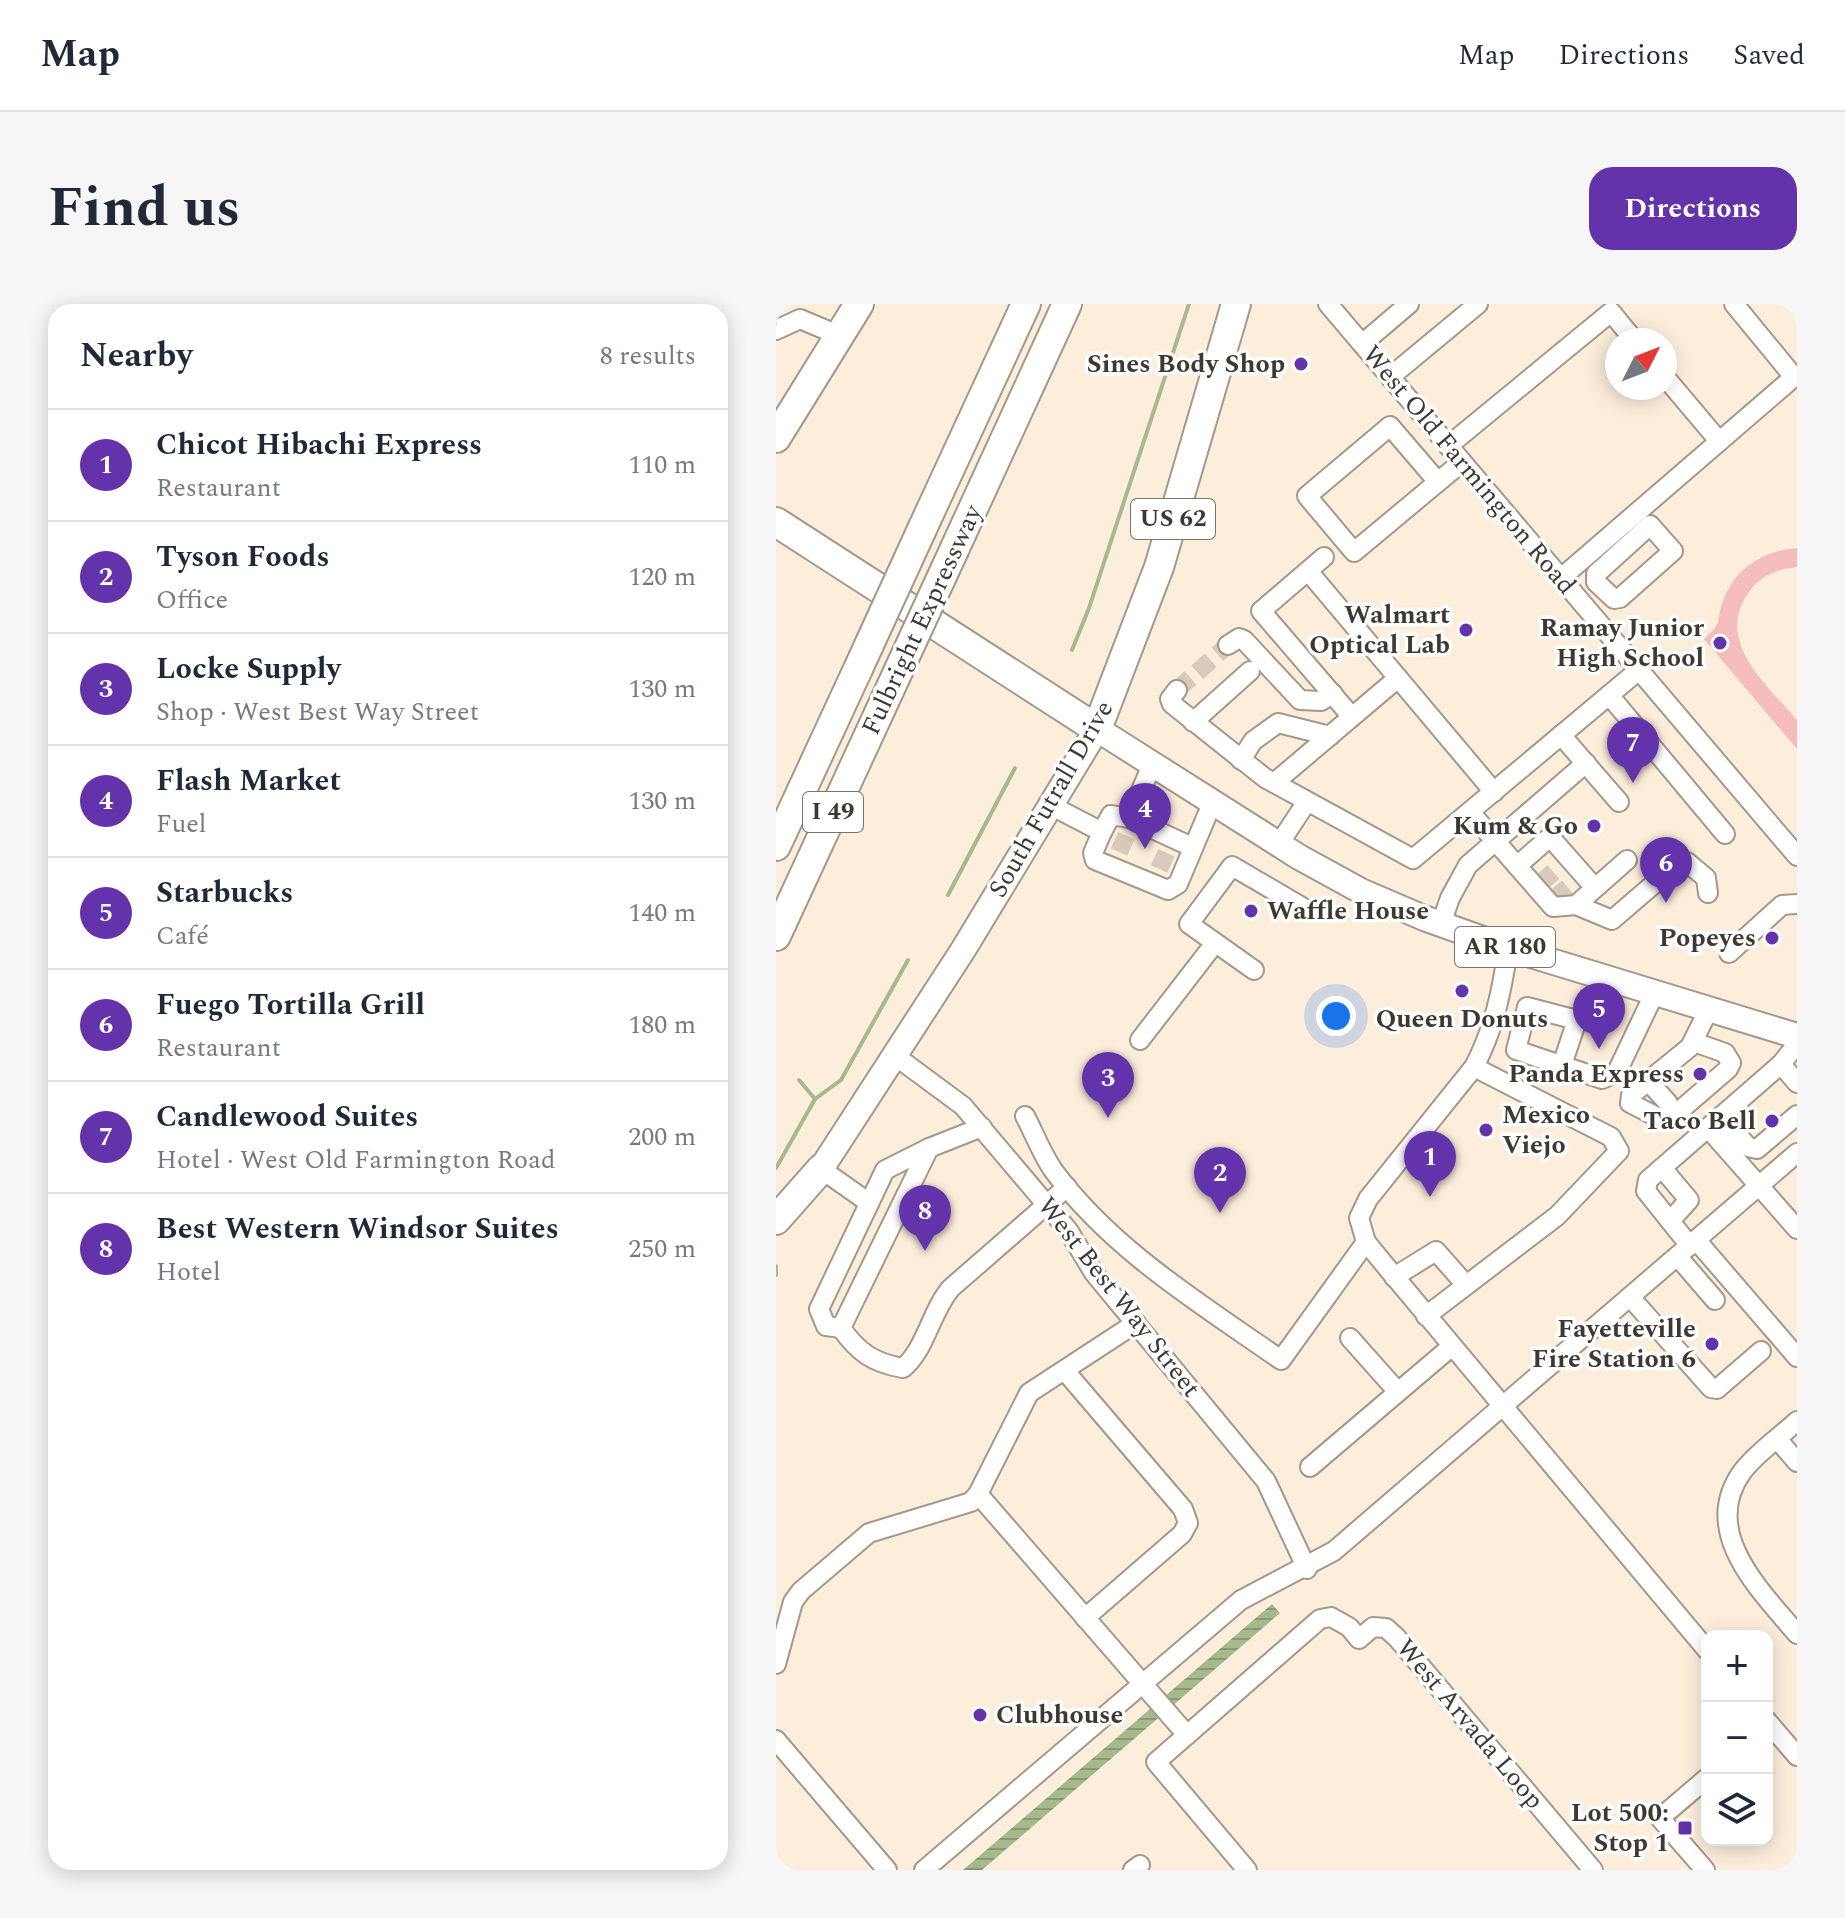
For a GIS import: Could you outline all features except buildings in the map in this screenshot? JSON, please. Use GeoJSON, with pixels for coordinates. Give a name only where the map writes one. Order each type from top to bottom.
{"type":"FeatureCollection","features":[{"type":"Feature","properties":{"kind":"highway"},"geometry":{"type":"LineString","coordinates":[[776,438],[859,304]]}},
{"type":"Feature","properties":{"kind":"highway","name":"Fulbright Expressway"},"geometry":{"type":"LineString","coordinates":[[776,846],[1026,304]]}},
{"type":"Feature","properties":{"kind":"highway","name":"Fulbright Expressway"},"geometry":{"type":"LineString","coordinates":[[776,936],[1067,304]]}},
{"type":"Feature","properties":{"kind":"highway","name":"South Futrall Drive"},"geometry":{"type":"LineString","coordinates":[[1097,729],[1159,567],[1236,304]]}},
{"type":"Feature","properties":{"kind":"highway"},"geometry":{"type":"LineString","coordinates":[[776,522],[1097,729]]}},
{"type":"Feature","properties":{"kind":"highway"},"geometry":{"type":"LineString","coordinates":[[776,1220],[821,1169]]}},
{"type":"Feature","properties":{"kind":"main road","name":"AR 180"},"geometry":{"type":"LineString","coordinates":[[1097,729],[1279,844],[1361,891],[1508,948],[1797,1036]]}},
{"type":"Feature","properties":{"kind":"main road","name":"South Futrall Drive"},"geometry":{"type":"LineString","coordinates":[[821,1169],[963,950],[1097,729]]}},
{"type":"Feature","properties":{"kind":"street","name":"West Old Farmington Road"},"geometry":{"type":"LineString","coordinates":[[1328,304],[1797,856]]}},
{"type":"Feature","properties":{"kind":"street"},"geometry":{"type":"LineString","coordinates":[[1362,344],[1409,304]]}},
{"type":"Feature","properties":{"kind":"street"},"geometry":{"type":"LineString","coordinates":[[1390,377],[1478,304]]}},
{"type":"Feature","properties":{"kind":"street"},"geometry":{"type":"LineString","coordinates":[[1650,525],[1673,551],[1620,598],[1614,599],[1596,582],[1605,552],[1648,503],[1794,377],[1734,304]]}},
{"type":"Feature","properties":{"kind":"street"},"geometry":{"type":"LineString","coordinates":[[1448,446],[1611,312],[1624,328]]}},
{"type":"Feature","properties":{"kind":"street"},"geometry":{"type":"LineString","coordinates":[[776,330],[800,319],[838,335]]}},
{"type":"Feature","properties":{"kind":"street"},"geometry":{"type":"LineString","coordinates":[[1677,391],[1719,441]]}},
{"type":"Feature","properties":{"kind":"street"},"geometry":{"type":"LineString","coordinates":[[1438,482],[1390,426],[1307,496],[1354,552],[1438,482],[1462,462]]}},
{"type":"Feature","properties":{"kind":"street"},"geometry":{"type":"LineString","coordinates":[[1561,578],[1650,525],[1659,517],[1648,503]]}},
{"type":"Feature","properties":{"kind":"street"},"geometry":{"type":"LineString","coordinates":[[1324,557],[1261,611],[1352,717]]}},
{"type":"Feature","properties":{"kind":"street"},"geometry":{"type":"LineString","coordinates":[[1308,571],[1494,792]]}},
{"type":"Feature","properties":{"kind":"street"},"geometry":{"type":"LineString","coordinates":[[1585,606],[1603,591]]}},
{"type":"Feature","properties":{"kind":"street"},"geometry":{"type":"LineString","coordinates":[[1228,645],[1239,638],[1244,640],[1300,700],[1321,701],[1333,694]]}},
{"type":"Feature","properties":{"kind":"street"},"geometry":{"type":"LineString","coordinates":[[1177,690],[1170,699],[1172,704],[1241,760],[1306,803],[1413,859],[1639,670]]}},
{"type":"Feature","properties":{"kind":"street"},"geometry":{"type":"LineString","coordinates":[[1193,722],[1250,671]]}},
{"type":"Feature","properties":{"kind":"street"},"geometry":{"type":"LineString","coordinates":[[1274,783],[1398,678]]}},
{"type":"Feature","properties":{"kind":"street"},"geometry":{"type":"LineString","coordinates":[[1609,695],[1725,834]]}},
{"type":"Feature","properties":{"kind":"street"},"geometry":{"type":"LineString","coordinates":[[1241,760],[1253,741],[1278,723],[1330,736]]}},
{"type":"Feature","properties":{"kind":"street"},"geometry":{"type":"LineString","coordinates":[[1561,735],[1619,802]]}},
{"type":"Feature","properties":{"kind":"street"},"geometry":{"type":"LineString","coordinates":[[1441,924],[1450,898],[1468,865],[1586,763]]}},
{"type":"Feature","properties":{"kind":"street"},"geometry":{"type":"LineString","coordinates":[[1131,822],[1152,765]]}},
{"type":"Feature","properties":{"kind":"street"},"geometry":{"type":"LineString","coordinates":[[1192,847],[1111,815],[1093,853],[1095,860],[1116,859],[1156,876],[1168,890],[1178,884],[1213,801]]}},
{"type":"Feature","properties":{"kind":"street"},"geometry":{"type":"LineString","coordinates":[[1279,844],[1306,803]]}},
{"type":"Feature","properties":{"kind":"street"},"geometry":{"type":"LineString","coordinates":[[1050,805],[1102,832]]}},
{"type":"Feature","properties":{"kind":"street"},"geometry":{"type":"LineString","coordinates":[[1470,812],[1552,901],[1553,907],[1576,905],[1612,920],[1681,863],[1697,867],[1708,883],[1708,893]]}},
{"type":"Feature","properties":{"kind":"street"},"geometry":{"type":"LineString","coordinates":[[1517,866],[1550,837],[1564,862],[1578,878],[1595,888]]}},
{"type":"Feature","properties":{"kind":"street"},"geometry":{"type":"LineString","coordinates":[[1576,905],[1627,860]]}},
{"type":"Feature","properties":{"kind":"street"},"geometry":{"type":"LineString","coordinates":[[1254,970],[1189,924],[1232,866],[1302,907]]}},
{"type":"Feature","properties":{"kind":"street"},"geometry":{"type":"LineString","coordinates":[[1729,953],[1782,905],[1797,904]]}},
{"type":"Feature","properties":{"kind":"street"},"geometry":{"type":"LineString","coordinates":[[1140,1040],[1215,943]]}},
{"type":"Feature","properties":{"kind":"street"},"geometry":{"type":"LineString","coordinates":[[1508,948],[1502,995],[1487,1043],[1474,1067],[1368,1199],[1359,1218],[1366,1242],[1394,1277],[1701,1643]]}},
{"type":"Feature","properties":{"kind":"street"},"geometry":{"type":"LineString","coordinates":[[1562,1065],[1577,1020],[1590,1011],[1602,976]]}},
{"type":"Feature","properties":{"kind":"street"},"geometry":{"type":"LineString","coordinates":[[1487,1043],[1602,1079],[1617,1072],[1655,992]]}},
{"type":"Feature","properties":{"kind":"street"},"geometry":{"type":"LineString","coordinates":[[1516,1050],[1527,1007],[1577,1020]]}},
{"type":"Feature","properties":{"kind":"street"},"geometry":{"type":"LineString","coordinates":[[1694,1042],[1725,1053],[1731,1063],[1670,1119],[1663,1120],[1630,1103],[1631,1095],[1694,1042],[1709,1009]]}},
{"type":"Feature","properties":{"kind":"street"},"geometry":{"type":"LineString","coordinates":[[1715,1300],[1688,1248],[1646,1191],[1648,1180],[1781,1064],[1797,1044]]}},
{"type":"Feature","properties":{"kind":"street","name":"West Best Way Street"},"geometry":{"type":"LineString","coordinates":[[894,1055],[963,1106],[1047,1206],[1075,1241],[1094,1273],[1266,1481],[1307,1569]]}},
{"type":"Feature","properties":{"kind":"street"},"geometry":{"type":"LineString","coordinates":[[1781,1064],[1797,1083]]}},
{"type":"Feature","properties":{"kind":"street"},"geometry":{"type":"LineString","coordinates":[[1432,1322],[1466,1285],[1557,1216],[1619,1151],[1611,1137],[1474,1067]]}},
{"type":"Feature","properties":{"kind":"street"},"geometry":{"type":"LineString","coordinates":[[1648,1081],[1668,1103]]}},
{"type":"Feature","properties":{"kind":"street"},"geometry":{"type":"LineString","coordinates":[[1715,1122],[1748,1147],[1757,1149],[1797,1115]]}},
{"type":"Feature","properties":{"kind":"street"},"geometry":{"type":"LineString","coordinates":[[1025,1116],[1051,1168],[1137,1257],[1281,1360],[1366,1242]]}},
{"type":"Feature","properties":{"kind":"street"},"geometry":{"type":"LineString","coordinates":[[1715,1122],[1760,1185],[1795,1223]]}},
{"type":"Feature","properties":{"kind":"street"},"geometry":{"type":"LineString","coordinates":[[982,1127],[885,1170],[819,1309],[826,1326],[841,1328],[858,1352],[886,1365],[903,1368],[912,1361],[941,1299],[1067,1187]]}},
{"type":"Feature","properties":{"kind":"street"},"geometry":{"type":"LineString","coordinates":[[841,1328],[929,1148]]}},
{"type":"Feature","properties":{"kind":"street"},"geometry":{"type":"LineString","coordinates":[[924,1870],[1241,1600],[1307,1569],[1334,1551],[1797,1153]]}},
{"type":"Feature","properties":{"kind":"street"},"geometry":{"type":"LineString","coordinates":[[1662,1168],[1689,1200],[1670,1221]]}},
{"type":"Feature","properties":{"kind":"street"},"geometry":{"type":"LineString","coordinates":[[821,1169],[868,1202]]}},
{"type":"Feature","properties":{"kind":"street"},"geometry":{"type":"LineString","coordinates":[[1688,1248],[1797,1357]]}},
{"type":"Feature","properties":{"kind":"street"},"geometry":{"type":"LineString","coordinates":[[1394,1277],[1436,1251],[1466,1285]]}},
{"type":"Feature","properties":{"kind":"street"},"geometry":{"type":"LineString","coordinates":[[1630,1297],[1711,1388],[1717,1389],[1761,1351]]}},
{"type":"Feature","properties":{"kind":"street"},"geometry":{"type":"LineString","coordinates":[[776,1664],[796,1596],[864,1536],[963,1507],[978,1494],[1023,1401],[1136,1323]]}},
{"type":"Feature","properties":{"kind":"street"},"geometry":{"type":"LineString","coordinates":[[1350,1338],[1398,1392]]}},
{"type":"Feature","properties":{"kind":"street"},"geometry":{"type":"LineString","coordinates":[[1310,1467],[1451,1347]]}},
{"type":"Feature","properties":{"kind":"street"},"geometry":{"type":"LineString","coordinates":[[1065,1371],[1183,1509],[1188,1523],[1182,1534],[1085,1618]]}},
{"type":"Feature","properties":{"kind":"street"},"geometry":{"type":"LineString","coordinates":[[1797,1421],[1743,1470],[1733,1489],[1728,1520],[1731,1545],[1747,1575],[1797,1634]]}},
{"type":"Feature","properties":{"kind":"street"},"geometry":{"type":"LineString","coordinates":[[1778,1440],[1797,1462]]}},
{"type":"Feature","properties":{"kind":"street"},"geometry":{"type":"LineString","coordinates":[[978,1494],[1187,1735]]}},
{"type":"Feature","properties":{"kind":"street","name":"West Arvada Loop"},"geometry":{"type":"LineString","coordinates":[[1247,1870],[1156,1762],[1320,1619],[1340,1620],[1359,1639],[1373,1627],[1386,1628],[1593,1870]]}},
{"type":"Feature","properties":{"kind":"street"},"geometry":{"type":"LineString","coordinates":[[1773,1730],[1797,1756]]}},
{"type":"Feature","properties":{"kind":"street"},"geometry":{"type":"LineString","coordinates":[[776,1740],[887,1870]]}},
{"type":"Feature","properties":{"kind":"street"},"geometry":{"type":"LineString","coordinates":[[1701,1783],[1660,1818],[1705,1870]]}},
{"type":"Feature","properties":{"kind":"shaded area"},"geometry":{"type":"Polygon","coordinates":[[[1797,548],[1797,567],[1770,574],[1749,592],[1740,610],[1737,628],[1749,662],[1797,720],[1797,749],[1704,639],[1717,625],[1728,589],[1743,571],[1762,557],[1797,548]]]}},
{"type":"Feature","properties":{"kind":"shaded area"},"geometry":{"type":"Polygon","coordinates":[[[1272,1604],[1280,1613],[982,1870],[963,1870],[1272,1604]]]}},
{"type":"Feature","properties":{"kind":"waterway"},"geometry":{"type":"LineString","coordinates":[[1072,650],[1089,608],[1189,304]]}},
{"type":"Feature","properties":{"kind":"waterway"},"geometry":{"type":"LineString","coordinates":[[948,895],[1015,768]]}},
{"type":"Feature","properties":{"kind":"waterway"},"geometry":{"type":"LineString","coordinates":[[776,1168],[815,1099],[841,1080],[908,960]]}},
{"type":"Feature","properties":{"kind":"waterway"},"geometry":{"type":"LineString","coordinates":[[799,1080],[815,1099]]}},
{"type":"Feature","properties":{"kind":"waterway"},"geometry":{"type":"LineString","coordinates":[[776,1266],[776,1275]]}},
{"type":"Feature","properties":{"kind":"tunnel"},"geometry":{"type":"LineString","coordinates":[[1177,690],[1228,645]]}},
{"type":"Feature","properties":{"kind":"tunnel"},"geometry":{"type":"LineString","coordinates":[[1119,852],[1130,828]]}},
{"type":"Feature","properties":{"kind":"tunnel"},"geometry":{"type":"LineString","coordinates":[[1159,869],[1170,845]]}},
{"type":"Feature","properties":{"kind":"tunnel"},"geometry":{"type":"LineString","coordinates":[[1540,884],[1560,866]]}},
{"type":"Feature","properties":{"kind":"tunnel"},"geometry":{"type":"LineString","coordinates":[[1554,899],[1574,882]]}},
{"type":"Feature","properties":{"kind":"place","name":"Sines Body Shop"},"geometry":{"type":"Point","coordinates":[1301,364]}},
{"type":"Feature","properties":{"kind":"place","name":"Walmart Optical Lab"},"geometry":{"type":"Point","coordinates":[1466,630]}},
{"type":"Feature","properties":{"kind":"place","name":"Ramay Junior High School"},"geometry":{"type":"Point","coordinates":[1720,643]}},
{"type":"Feature","properties":{"kind":"place","name":"Candlewood Suites"},"geometry":{"type":"Point","coordinates":[1633,783]}},
{"type":"Feature","properties":{"kind":"place","name":"Kum & Go"},"geometry":{"type":"Point","coordinates":[1594,826]}},
{"type":"Feature","properties":{"kind":"place","name":"Flash Market"},"geometry":{"type":"Point","coordinates":[1145,849]}},
{"type":"Feature","properties":{"kind":"place","name":"Fuego Tortilla Grill"},"geometry":{"type":"Point","coordinates":[1666,903]}},
{"type":"Feature","properties":{"kind":"place","name":"Waffle House"},"geometry":{"type":"Point","coordinates":[1251,911]}},
{"type":"Feature","properties":{"kind":"place","name":"Popeyes"},"geometry":{"type":"Point","coordinates":[1772,938]}},
{"type":"Feature","properties":{"kind":"place","name":"Queen Donuts"},"geometry":{"type":"Point","coordinates":[1462,991]}},
{"type":"Feature","properties":{"kind":"place","name":"Starbucks"},"geometry":{"type":"Point","coordinates":[1599,1049]}},
{"type":"Feature","properties":{"kind":"place","name":"Panda Express"},"geometry":{"type":"Point","coordinates":[1700,1074]}},
{"type":"Feature","properties":{"kind":"place","name":"Locke Supply"},"geometry":{"type":"Point","coordinates":[1108,1118]}},
{"type":"Feature","properties":{"kind":"place","name":"Taco Bell"},"geometry":{"type":"Point","coordinates":[1772,1121]}},
{"type":"Feature","properties":{"kind":"place","name":"Mexico Viejo"},"geometry":{"type":"Point","coordinates":[1486,1130]}},
{"type":"Feature","properties":{"kind":"place","name":"Chicot Hibachi Express"},"geometry":{"type":"Point","coordinates":[1430,1197]}},
{"type":"Feature","properties":{"kind":"place","name":"Tyson Foods"},"geometry":{"type":"Point","coordinates":[1220,1213]}},
{"type":"Feature","properties":{"kind":"place","name":"Best Western Windsor Suites"},"geometry":{"type":"Point","coordinates":[925,1251]}},
{"type":"Feature","properties":{"kind":"place","name":"Fayetteville Fire Station 6"},"geometry":{"type":"Point","coordinates":[1712,1344]}},
{"type":"Feature","properties":{"kind":"place","name":"Clubhouse"},"geometry":{"type":"Point","coordinates":[980,1715]}},
{"type":"Feature","properties":{"kind":"place","name":"Lot 500: Stop 1"},"geometry":{"type":"Point","coordinates":[1685,1828]}}]}
